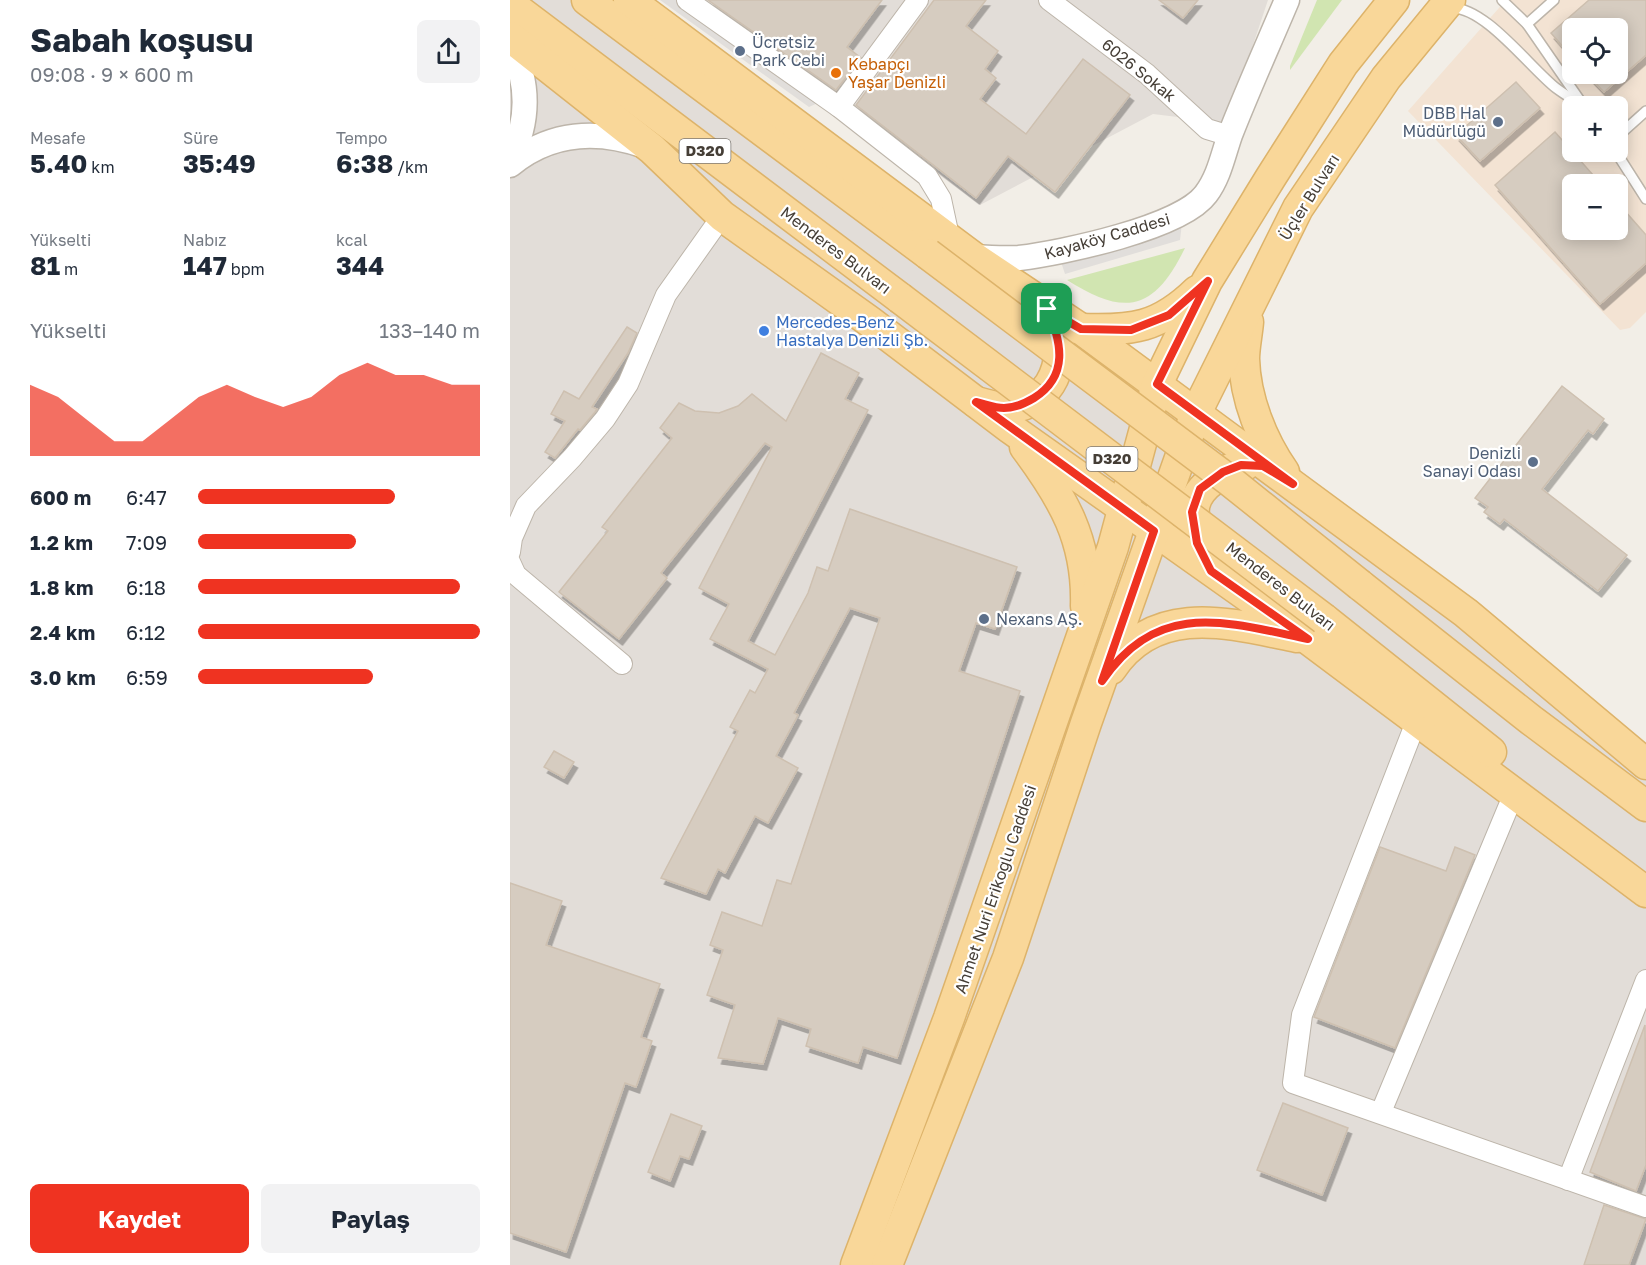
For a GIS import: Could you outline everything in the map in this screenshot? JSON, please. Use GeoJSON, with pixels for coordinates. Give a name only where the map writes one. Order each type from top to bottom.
{"type":"FeatureCollection","features":[{"type":"Feature","properties":{"kind":"main road"},"geometry":{"type":"LineString","coordinates":[[587,0],[950,251],[1081,329],[1466,613],[1646,764]]}},
{"type":"Feature","properties":{"kind":"main road"},"geometry":{"type":"LineString","coordinates":[[629,0],[950,251],[1360,585],[1531,720],[1646,806]]}},
{"type":"Feature","properties":{"kind":"main road","name":"Menderes Bulvarı"},"geometry":{"type":"LineString","coordinates":[[510,4],[1144,484],[1268,574],[1316,629],[1504,763],[1646,869]]}},
{"type":"Feature","properties":{"kind":"main road","name":"Üçler Bulvarı"},"geometry":{"type":"LineString","coordinates":[[1154,531],[1196,413],[1298,208],[1386,78],[1445,6]]}},
{"type":"Feature","properties":{"kind":"main road"},"geometry":{"type":"LineString","coordinates":[[1157,384],[1208,281],[1343,64],[1383,7]]}},
{"type":"Feature","properties":{"kind":"main road"},"geometry":{"type":"LineString","coordinates":[[510,37],[652,149],[722,216],[1211,571],[1316,629],[1416,722],[1515,791],[1646,892]]}},
{"type":"Feature","properties":{"kind":"main road"},"geometry":{"type":"LineString","coordinates":[[1081,329],[1131,330],[1156,322],[1182,306],[1208,281]]}},
{"type":"Feature","properties":{"kind":"main road"},"geometry":{"type":"LineString","coordinates":[[1250,303],[1244,359],[1249,392],[1261,431],[1273,457],[1293,484]]}},
{"type":"Feature","properties":{"kind":"main road"},"geometry":{"type":"LineString","coordinates":[[976,402],[1002,408],[1022,405],[1043,392],[1054,379],[1061,361],[1060,345],[1047,309]]}},
{"type":"Feature","properties":{"kind":"main road","name":"Ahmet Nuri Erikoğlu Caddesi"},"geometry":{"type":"LineString","coordinates":[[856,1265],[949,1018],[1125,509],[1157,384]]}},
{"type":"Feature","properties":{"kind":"main road"},"geometry":{"type":"LineString","coordinates":[[1011,428],[1065,506],[1075,528],[1084,566],[1086,622]]}},
{"type":"Feature","properties":{"kind":"main road"},"geometry":{"type":"LineString","coordinates":[[1211,571],[1197,543],[1192,512],[1200,489],[1223,472],[1241,465],[1263,466],[1293,484]]}},
{"type":"Feature","properties":{"kind":"main road","name":"Ahmet Nuri Erikoğlu Caddesi"},"geometry":{"type":"LineString","coordinates":[[886,1265],[1008,958],[1086,723],[1154,531]]}},
{"type":"Feature","properties":{"kind":"main road"},"geometry":{"type":"LineString","coordinates":[[1102,681],[1114,664],[1137,642],[1169,626],[1186,622],[1316,629]]}},
{"type":"Feature","properties":{"kind":"main road"},"geometry":{"type":"LineString","coordinates":[[843,1265],[867,1234]]}},
{"type":"Feature","properties":{"kind":"street"},"geometry":{"type":"LineString","coordinates":[[687,0],[839,107],[927,176],[941,200],[950,251]]}},
{"type":"Feature","properties":{"kind":"street"},"geometry":{"type":"LineString","coordinates":[[839,107],[918,0]]}},
{"type":"Feature","properties":{"kind":"street","name":"6026 Sokak"},"geometry":{"type":"LineString","coordinates":[[1048,0],[1147,74],[1207,129],[1230,136]]}},
{"type":"Feature","properties":{"kind":"street","name":"Kayaköy Caddesi"},"geometry":{"type":"LineString","coordinates":[[950,251],[1037,256],[1110,238],[1178,217],[1198,203],[1207,194],[1219,168],[1230,136],[1287,0]]}},
{"type":"Feature","properties":{"kind":"street","name":"Kayaköy Caddesi"},"geometry":{"type":"LineString","coordinates":[[1230,136],[1263,94],[1300,0]]}},
{"type":"Feature","properties":{"kind":"street"},"geometry":{"type":"LineString","coordinates":[[510,46],[521,76],[526,104],[524,127],[510,159]]}},
{"type":"Feature","properties":{"kind":"street"},"geometry":{"type":"LineString","coordinates":[[510,165],[527,151],[547,142],[572,136],[619,139],[652,149]]}},
{"type":"Feature","properties":{"kind":"street"},"geometry":{"type":"LineString","coordinates":[[510,552],[512,538],[526,506],[605,419],[628,384],[666,295],[722,216]]}},
{"type":"Feature","properties":{"kind":"street"},"geometry":{"type":"LineString","coordinates":[[510,562],[516,575],[622,664]]}},
{"type":"Feature","properties":{"kind":"street"},"geometry":{"type":"LineString","coordinates":[[1416,722],[1302,1015],[1293,1083],[1381,1112],[1646,1207]]}},
{"type":"Feature","properties":{"kind":"street"},"geometry":{"type":"LineString","coordinates":[[1381,1112],[1515,791]]}},
{"type":"Feature","properties":{"kind":"street"},"geometry":{"type":"LineString","coordinates":[[1568,1180],[1646,980]]}},
{"type":"Feature","properties":{"kind":"lane"},"geometry":{"type":"LineString","coordinates":[[1502,0],[1527,24],[1577,96]]}},
{"type":"Feature","properties":{"kind":"lane"},"geometry":{"type":"LineString","coordinates":[[1527,24],[1554,0]]}},
{"type":"Feature","properties":{"kind":"lane"},"geometry":{"type":"LineString","coordinates":[[1445,6],[1461,7],[1467,11],[1503,38],[1556,88],[1568,96]]}},
{"type":"Feature","properties":{"kind":"lane"},"geometry":{"type":"LineString","coordinates":[[1628,127],[1646,111]]}},
{"type":"Feature","properties":{"kind":"lane"},"geometry":{"type":"LineString","coordinates":[[1622,162],[1646,199]]}},
{"type":"Feature","properties":{"kind":"shaded area"},"geometry":{"type":"Polygon","coordinates":[[[510,0],[608,0],[1646,758],[1646,1265],[510,1265],[510,0]]]}},
{"type":"Feature","properties":{"kind":"shaded area","name":"Ücretsiz Park Cebi"},"geometry":{"type":"Polygon","coordinates":[[[660,0],[678,0],[820,102],[809,107],[660,0]]]}},
{"type":"Feature","properties":{"kind":"shaded area"},"geometry":{"type":"Polygon","coordinates":[[[703,0],[1268,0],[1227,123],[1153,114],[980,205],[703,0]]]}},
{"type":"Feature","properties":{"kind":"shaded area"},"geometry":{"type":"Polygon","coordinates":[[[1506,0],[1646,0],[1646,312],[1630,328],[1620,330],[1408,111],[1506,0]]]}},
{"type":"Feature","properties":{"kind":"shaded area"},"geometry":{"type":"Polygon","coordinates":[[[1182,223],[1180,240],[1065,274],[1060,259],[1182,223]]]}},
{"type":"Feature","properties":{"kind":"green space"},"geometry":{"type":"Polygon","coordinates":[[[1317,0],[1342,0],[1290,70],[1290,66],[1317,0]]]}},
{"type":"Feature","properties":{"kind":"green space"},"geometry":{"type":"Polygon","coordinates":[[[1185,248],[1162,285],[1149,296],[1136,302],[1122,303],[1106,299],[1087,292],[1067,280],[1185,248]]]}},
{"type":"Feature","properties":{"kind":"building"},"geometry":{"type":"Polygon","coordinates":[[[708,0],[882,0],[847,47],[861,58],[836,90],[708,0]]]}},
{"type":"Feature","properties":{"kind":"building"},"geometry":{"type":"Polygon","coordinates":[[[934,0],[986,0],[966,26],[998,51],[985,69],[996,78],[980,99],[1026,134],[1083,59],[1130,95],[1055,192],[1008,156],[976,198],[856,105],[934,0]]]}},
{"type":"Feature","properties":{"kind":"building"},"geometry":{"type":"Polygon","coordinates":[[[1159,0],[1198,0],[1183,18],[1159,0]]]}},
{"type":"Feature","properties":{"kind":"building"},"geometry":{"type":"Polygon","coordinates":[[[1589,0],[1646,0],[1646,55],[1628,71],[1628,18],[1568,18],[1589,0]]]}},
{"type":"Feature","properties":{"kind":"building"},"geometry":{"type":"Polygon","coordinates":[[[1562,23],[1562,46],[1551,33],[1562,23]]]}},
{"type":"Feature","properties":{"kind":"building","name":"DBB Hal Müdürlüğü"},"geometry":{"type":"Polygon","coordinates":[[[1516,82],[1540,108],[1480,161],[1456,135],[1516,82]]]}},
{"type":"Feature","properties":{"kind":"building"},"geometry":{"type":"Polygon","coordinates":[[[1596,84],[1613,84],[1604,92],[1596,84]]]}},
{"type":"Feature","properties":{"kind":"building"},"geometry":{"type":"Polygon","coordinates":[[[1555,132],[1562,140],[1562,162],[1582,162],[1592,174],[1562,174],[1562,240],[1628,240],[1628,215],[1646,235],[1646,263],[1600,304],[1495,185],[1555,132]]]}},
{"type":"Feature","properties":{"kind":"building"},"geometry":{"type":"Polygon","coordinates":[[[627,327],[637,333],[628,353],[592,407],[597,409],[555,458],[545,452],[565,421],[551,414],[564,391],[579,399],[627,327]]]}},
{"type":"Feature","properties":{"kind":"building"},"geometry":{"type":"Polygon","coordinates":[[[821,353],[859,373],[845,399],[868,410],[748,641],[775,655],[808,593],[817,567],[828,571],[850,509],[1017,567],[995,629],[976,623],[959,671],[1020,691],[897,1058],[863,1047],[858,1063],[806,1046],[811,1029],[778,1018],[763,1064],[718,1058],[735,1005],[707,995],[723,950],[710,945],[722,912],[762,926],[777,880],[791,884],[880,618],[850,608],[794,713],[798,715],[776,756],[798,768],[768,823],[755,816],[725,873],[718,869],[706,894],[661,878],[738,731],[730,727],[750,690],[755,693],[768,669],[710,639],[729,604],[699,588],[772,447],[765,443],[661,573],[667,578],[619,639],[559,592],[608,531],[602,527],[672,438],[660,428],[679,403],[695,411],[719,413],[738,406],[752,394],[786,421],[821,353]]]}},
{"type":"Feature","properties":{"kind":"building","name":"Denizli Sanayi Odası"},"geometry":{"type":"Polygon","coordinates":[[[1562,386],[1604,419],[1593,434],[1588,430],[1542,489],[1627,555],[1598,591],[1504,519],[1500,524],[1484,512],[1488,507],[1475,498],[1562,386]]]}},
{"type":"Feature","properties":{"kind":"building"},"geometry":{"type":"Polygon","coordinates":[[[554,751],[574,762],[564,778],[544,767],[554,751]]]}},
{"type":"Feature","properties":{"kind":"building"},"geometry":{"type":"Polygon","coordinates":[[[1380,847],[1446,871],[1455,847],[1475,855],[1395,1048],[1314,1017],[1380,847]]]}},
{"type":"Feature","properties":{"kind":"building"},"geometry":{"type":"Polygon","coordinates":[[[510,883],[562,901],[546,945],[660,984],[641,1037],[652,1041],[636,1087],[625,1083],[566,1252],[510,1233],[510,883]]]}},
{"type":"Feature","properties":{"kind":"building"},"geometry":{"type":"Polygon","coordinates":[[[1645,1025],[1646,1165],[1636,1191],[1590,1172],[1645,1025]]]}},
{"type":"Feature","properties":{"kind":"building"},"geometry":{"type":"Polygon","coordinates":[[[1283,1103],[1348,1128],[1322,1195],[1257,1170],[1283,1103]]]}},
{"type":"Feature","properties":{"kind":"building"},"geometry":{"type":"Polygon","coordinates":[[[671,1114],[702,1126],[689,1159],[680,1156],[670,1181],[648,1172],[671,1114]]]}},
{"type":"Feature","properties":{"kind":"building"},"geometry":{"type":"Polygon","coordinates":[[[1604,1205],[1646,1219],[1629,1265],[1584,1265],[1604,1205]]]}},
{"type":"Feature","properties":{"kind":"place","name":"Ücretsiz Park Cebi"},"geometry":{"type":"Point","coordinates":[740,51]}},
{"type":"Feature","properties":{"kind":"place","name":"Kebapçı Yaşar Denizli"},"geometry":{"type":"Point","coordinates":[836,73]}},
{"type":"Feature","properties":{"kind":"place","name":"DBB Hal Müdürlüğü"},"geometry":{"type":"Point","coordinates":[1498,122]}},
{"type":"Feature","properties":{"kind":"place","name":"Mercedes-Benz Hastalya Denizli Şb."},"geometry":{"type":"Point","coordinates":[764,331]}},
{"type":"Feature","properties":{"kind":"place","name":"Denizli Sanayi Odası"},"geometry":{"type":"Point","coordinates":[1533,462]}},
{"type":"Feature","properties":{"kind":"place","name":"Nexans AŞ."},"geometry":{"type":"Point","coordinates":[984,619]}},
{"type":"Feature","properties":{"kind":"route"},"geometry":{"type":"LineString","coordinates":[[1208,281],[1157,384],[1293,484],[1263,466],[1241,465],[1223,472],[1200,489],[1195,502],[1192,512],[1197,543],[1211,571],[1308,639],[1235,624],[1210,621],[1186,622],[1169,626],[1137,642],[1114,664],[1102,681],[1154,531],[976,402],[1002,408],[1022,405],[1043,392],[1054,379],[1061,361],[1060,345],[1047,309],[1081,329],[1131,330],[1144,327],[1169,315],[1208,281]]}}]}
